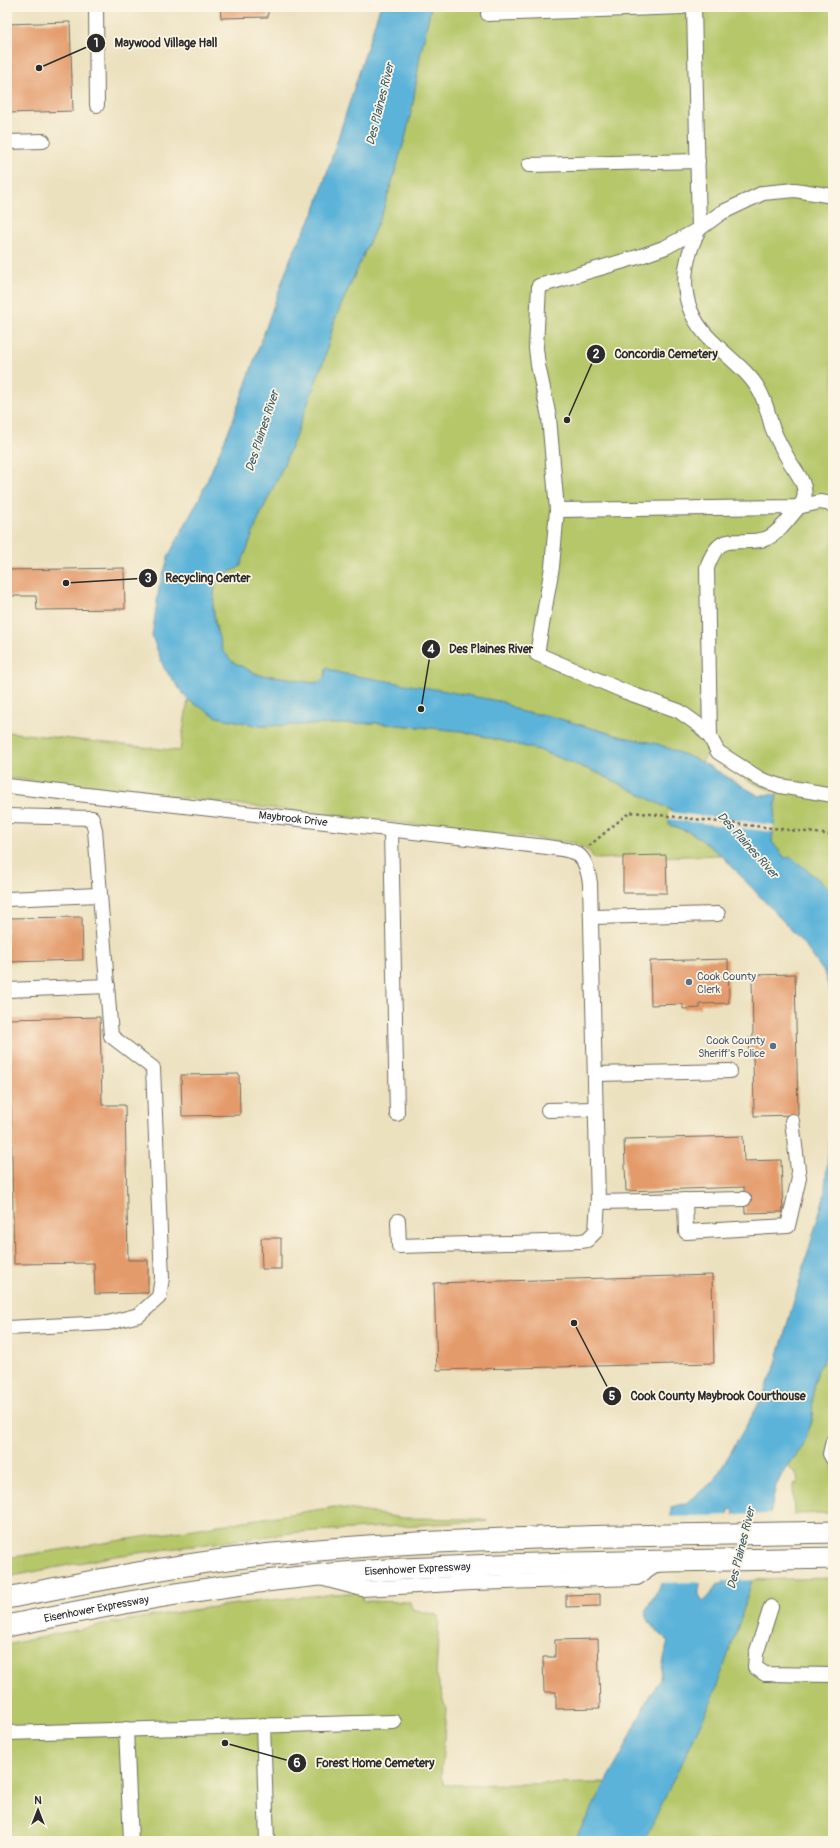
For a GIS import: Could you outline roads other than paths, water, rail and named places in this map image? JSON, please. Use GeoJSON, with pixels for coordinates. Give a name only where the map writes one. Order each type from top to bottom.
{"type":"FeatureCollection","features":[{"type":"Feature","properties":{"kind":"highway"},"geometry":{"type":"LineString","coordinates":[[7,1597],[173,1567],[293,1552],[421,1542],[833,1532]]}},
{"type":"Feature","properties":{"kind":"highway","name":"Eisenhower Expressway"},"geometry":{"type":"LineString","coordinates":[[7,1626],[112,1604],[189,1592],[314,1576],[369,1571],[459,1567],[833,1558]]}},
{"type":"Feature","properties":{"kind":"street"},"geometry":{"type":"LineString","coordinates":[[96,7],[98,105]]}},
{"type":"Feature","properties":{"kind":"street"},"geometry":{"type":"LineString","coordinates":[[488,14],[682,7]]}},
{"type":"Feature","properties":{"kind":"street"},"geometry":{"type":"LineString","coordinates":[[694,7],[700,229],[691,246],[684,279],[686,297],[691,315],[712,342],[746,373],[759,389],[768,407],[772,427],[779,443],[801,480],[805,490],[804,499],[776,533],[766,539],[725,542],[717,548],[710,558],[707,568],[710,737]]}},
{"type":"Feature","properties":{"kind":"street"},"geometry":{"type":"LineString","coordinates":[[7,142],[43,141]]}},
{"type":"Feature","properties":{"kind":"street"},"geometry":{"type":"LineString","coordinates":[[529,165],[698,161]]}},
{"type":"Feature","properties":{"kind":"street"},"geometry":{"type":"LineString","coordinates":[[832,194],[795,190],[763,193],[721,213],[700,229],[666,247],[641,256],[539,286],[536,348],[538,366],[549,418],[557,510],[552,567],[537,654],[626,692],[679,711],[700,726],[710,737],[718,752],[760,779],[780,786],[833,795]]}},
{"type":"Feature","properties":{"kind":"street"},"geometry":{"type":"LineString","coordinates":[[557,510],[798,507],[820,502],[833,504]]}},
{"type":"Feature","properties":{"kind":"street","name":"Maybrook Drive"},"geometry":{"type":"LineString","coordinates":[[7,786],[571,850],[579,854],[589,872],[592,917]]}},
{"type":"Feature","properties":{"kind":"street"},"geometry":{"type":"LineString","coordinates":[[7,816],[92,818],[95,830],[98,895],[108,986],[110,1036],[153,1068],[162,1278],[159,1297],[139,1315],[108,1323],[7,1328]]}},
{"type":"Feature","properties":{"kind":"street"},"geometry":{"type":"LineString","coordinates":[[391,830],[397,1114]]}},
{"type":"Feature","properties":{"kind":"street"},"geometry":{"type":"LineString","coordinates":[[7,899],[98,895]]}},
{"type":"Feature","properties":{"kind":"street"},"geometry":{"type":"LineString","coordinates":[[398,1221],[399,1246],[587,1240],[596,1232],[598,1202],[592,917],[718,914]]}},
{"type":"Feature","properties":{"kind":"street"},"geometry":{"type":"LineString","coordinates":[[7,990],[108,986]]}},
{"type":"Feature","properties":{"kind":"street"},"geometry":{"type":"LineString","coordinates":[[595,1074],[730,1071]]}},
{"type":"Feature","properties":{"kind":"street"},"geometry":{"type":"LineString","coordinates":[[548,1110],[595,1109]]}},
{"type":"Feature","properties":{"kind":"street"},"geometry":{"type":"LineString","coordinates":[[685,1200],[686,1232],[788,1226],[799,1178],[792,1121]]}},
{"type":"Feature","properties":{"kind":"street"},"geometry":{"type":"LineString","coordinates":[[598,1202],[744,1200]]}},
{"type":"Feature","properties":{"kind":"street"},"geometry":{"type":"LineString","coordinates":[[833,1441],[830,1454],[833,1459]]}},
{"type":"Feature","properties":{"kind":"street"},"geometry":{"type":"LineString","coordinates":[[771,1607],[756,1654],[755,1667],[765,1674],[833,1675]]}},
{"type":"Feature","properties":{"kind":"street"},"geometry":{"type":"LineString","coordinates":[[7,1733],[263,1724],[394,1722]]}},
{"type":"Feature","properties":{"kind":"street"},"geometry":{"type":"LineString","coordinates":[[263,1724],[267,1841]]}},
{"type":"Feature","properties":{"kind":"street"},"geometry":{"type":"LineString","coordinates":[[126,1729],[131,1841]]}},
{"type":"Feature","properties":{"kind":"water"},"geometry":{"type":"Polygon","coordinates":[[[380,7],[431,7],[420,56],[413,103],[406,135],[383,211],[335,319],[324,360],[279,476],[261,513],[240,567],[222,576],[215,584],[213,607],[215,624],[223,651],[233,662],[259,675],[282,677],[312,683],[320,682],[325,676],[326,668],[340,673],[503,702],[521,712],[546,715],[623,737],[658,744],[702,762],[759,796],[770,794],[777,795],[772,842],[785,858],[791,857],[833,891],[833,1002],[824,972],[800,939],[721,855],[692,833],[669,825],[671,810],[600,774],[539,750],[462,731],[376,723],[260,726],[217,717],[188,700],[164,668],[152,636],[159,588],[169,555],[200,497],[232,423],[291,257],[315,210],[380,7]]]}},
{"type":"Feature","properties":{"kind":"water"},"geometry":{"type":"Polygon","coordinates":[[[833,1107],[833,1330],[826,1356],[818,1370],[813,1387],[812,1421],[803,1446],[782,1474],[776,1486],[760,1562],[752,1580],[740,1621],[712,1700],[644,1841],[574,1841],[625,1748],[650,1694],[659,1682],[668,1640],[654,1628],[645,1611],[662,1583],[671,1507],[686,1503],[714,1481],[757,1407],[774,1370],[824,1197],[833,1107]],[[734,1509],[729,1510],[727,1518],[706,1556],[699,1595],[703,1601],[707,1599],[718,1584],[723,1584],[734,1509]]]}},
{"type":"Feature","properties":{"kind":"place","name":"Maywood Village Hall"},"geometry":{"type":"Point","coordinates":[39,68]}},
{"type":"Feature","properties":{"kind":"place","name":"Concordia Cemetery"},"geometry":{"type":"Point","coordinates":[567,420]}},
{"type":"Feature","properties":{"kind":"place","name":"Recycling Center"},"geometry":{"type":"Point","coordinates":[66,583]}},
{"type":"Feature","properties":{"kind":"place","name":"Des Plaines River"},"geometry":{"type":"Point","coordinates":[421,709]}},
{"type":"Feature","properties":{"kind":"place","name":"Cook County Clerk"},"geometry":{"type":"Point","coordinates":[689,982]}},
{"type":"Feature","properties":{"kind":"place","name":"Cook County Sheriff's Police"},"geometry":{"type":"Point","coordinates":[773,1046]}},
{"type":"Feature","properties":{"kind":"place","name":"Cook County Maybrook Courthouse"},"geometry":{"type":"Point","coordinates":[574,1323]}},
{"type":"Feature","properties":{"kind":"place","name":"Forest Home Cemetery"},"geometry":{"type":"Point","coordinates":[225,1743]}}]}
